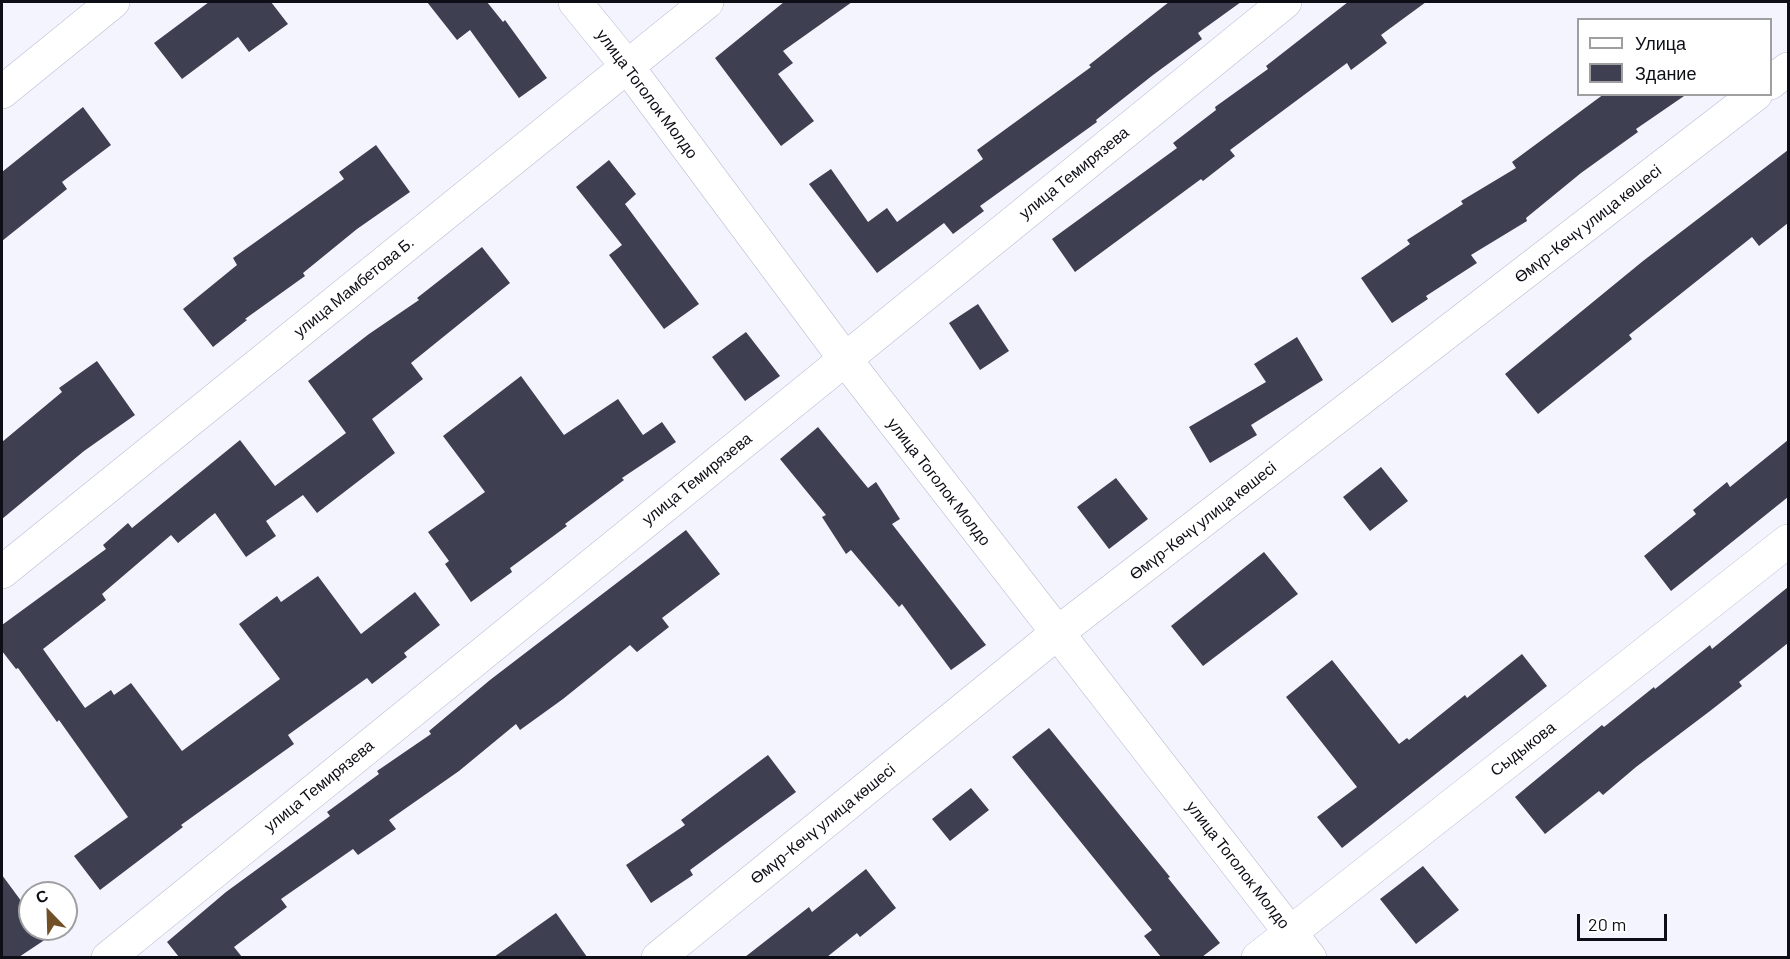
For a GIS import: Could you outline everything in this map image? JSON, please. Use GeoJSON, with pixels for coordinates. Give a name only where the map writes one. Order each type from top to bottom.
{"type":"FeatureCollection","features":[{"type":"Feature","properties":{"kind":"street"},"geometry":{"type":"LineString","coordinates":[[2,92],[113,2]]}},
{"type":"Feature","properties":{"kind":"street","name":"улица Тоголок Молдо"},"geometry":{"type":"LineString","coordinates":[[575,2],[627,66],[845,359],[1310,957]]}},
{"type":"Feature","properties":{"kind":"street","name":"улица Мамбетова Б."},"geometry":{"type":"LineString","coordinates":[[2,572],[707,2]]}},
{"type":"Feature","properties":{"kind":"street","name":"улица Темирязева"},"geometry":{"type":"LineString","coordinates":[[108,957],[1285,2]]}},
{"type":"Feature","properties":{"kind":"street"},"geometry":{"type":"LineString","coordinates":[[1772,81],[1788,69]]}},
{"type":"Feature","properties":{"kind":"street","name":"Өмүр-Көчү улица көшесі"},"geometry":{"type":"LineString","coordinates":[[658,957],[1056,633],[1753,96]]}},
{"type":"Feature","properties":{"kind":"street","name":"Сыдыкова"},"geometry":{"type":"LineString","coordinates":[[1258,957],[1788,541]]}},
{"type":"Feature","properties":{"kind":"building"},"geometry":{"type":"Polygon","coordinates":[[[209,2],[271,2],[288,24],[249,52],[238,37],[182,79],[154,43],[209,2]]]}},
{"type":"Feature","properties":{"kind":"building"},"geometry":{"type":"Polygon","coordinates":[[[427,2],[487,2],[503,22],[505,20],[547,78],[519,98],[470,30],[457,40],[427,2]]]}},
{"type":"Feature","properties":{"kind":"building"},"geometry":{"type":"Polygon","coordinates":[[[784,2],[852,2],[783,51],[793,63],[778,74],[814,121],[781,146],[715,58],[784,2]]]}},
{"type":"Feature","properties":{"kind":"building"},"geometry":{"type":"Polygon","coordinates":[[[1169,2],[1241,2],[1198,33],[1202,39],[1096,120],[1097,122],[980,206],[984,211],[953,234],[944,223],[877,273],[809,184],[831,169],[868,222],[887,208],[897,222],[983,159],[977,150],[1091,67],[1089,65],[1169,2]]]}},
{"type":"Feature","properties":{"kind":"building"},"geometry":{"type":"Polygon","coordinates":[[[1348,2],[1426,2],[1381,35],[1387,43],[1351,70],[1347,63],[1230,150],[1235,156],[1203,181],[1201,179],[1075,272],[1052,239],[1177,148],[1173,143],[1216,110],[1215,107],[1268,69],[1266,66],[1348,2]]]}},
{"type":"Feature","properties":{"kind":"building"},"geometry":{"type":"Polygon","coordinates":[[[1601,96],[1684,96],[1636,129],[1638,132],[1581,173],[1526,218],[1527,221],[1471,255],[1477,263],[1426,296],[1428,299],[1392,323],[1361,278],[1410,244],[1407,240],[1463,204],[1461,201],[1516,168],[1512,162],[1601,96]]]}},
{"type":"Feature","properties":{"kind":"building"},"geometry":{"type":"Polygon","coordinates":[[[83,107],[111,145],[62,182],[67,189],[2,241],[2,172],[83,107]]]}},
{"type":"Feature","properties":{"kind":"building"},"geometry":{"type":"Polygon","coordinates":[[[376,145],[410,192],[357,229],[303,273],[305,276],[245,319],[247,320],[213,347],[183,309],[237,265],[233,258],[344,179],[339,172],[376,145]]]}},
{"type":"Feature","properties":{"kind":"building"},"geometry":{"type":"Polygon","coordinates":[[[1788,150],[1788,223],[1759,246],[1752,237],[1629,335],[1632,339],[1538,414],[1505,374],[1643,261],[1788,150]]]}},
{"type":"Feature","properties":{"kind":"building"},"geometry":{"type":"Polygon","coordinates":[[[609,160],[636,194],[625,204],[699,304],[664,329],[609,255],[622,245],[576,187],[609,160]]]}},
{"type":"Feature","properties":{"kind":"building"},"geometry":{"type":"Polygon","coordinates":[[[482,247],[510,283],[411,363],[423,379],[372,419],[395,453],[317,513],[303,495],[266,521],[276,536],[246,557],[215,513],[178,543],[171,535],[102,594],[106,600],[43,649],[85,708],[111,690],[114,695],[131,683],[182,751],[280,679],[239,624],[277,596],[281,602],[318,576],[361,634],[415,592],[440,625],[404,653],[407,657],[372,684],[367,678],[288,735],[294,744],[181,825],[183,827],[100,890],[74,856],[128,817],[59,720],[57,722],[18,668],[16,669],[2,651],[2,625],[106,549],[103,545],[128,523],[132,528],[240,440],[275,486],[346,433],[308,381],[369,334],[419,300],[417,298],[482,247]]]}},
{"type":"Feature","properties":{"kind":"building"},"geometry":{"type":"Polygon","coordinates":[[[978,304],[1009,351],[980,370],[949,323],[978,304]]]}},
{"type":"Feature","properties":{"kind":"building"},"geometry":{"type":"Polygon","coordinates":[[[746,332],[780,376],[745,401],[712,357],[746,332]]]}},
{"type":"Feature","properties":{"kind":"building"},"geometry":{"type":"Polygon","coordinates":[[[1297,337],[1323,380],[1251,425],[1257,435],[1210,463],[1189,427],[1266,382],[1254,364],[1297,337]]]}},
{"type":"Feature","properties":{"kind":"building"},"geometry":{"type":"Polygon","coordinates":[[[97,361],[135,415],[84,451],[2,519],[2,442],[62,392],[59,388],[97,361]]]}},
{"type":"Feature","properties":{"kind":"building"},"geometry":{"type":"Polygon","coordinates":[[[521,376],[564,435],[618,399],[643,435],[662,422],[676,442],[622,478],[624,480],[565,524],[567,526],[510,568],[512,572],[471,602],[445,564],[449,561],[428,532],[485,492],[443,436],[521,376]]]}},
{"type":"Feature","properties":{"kind":"building"},"geometry":{"type":"Polygon","coordinates":[[[818,427],[868,488],[876,482],[900,519],[892,524],[986,645],[951,670],[902,604],[899,607],[851,550],[846,554],[822,517],[826,515],[780,459],[818,427]]]}},
{"type":"Feature","properties":{"kind":"building"},"geometry":{"type":"Polygon","coordinates":[[[1788,440],[1788,497],[1671,591],[1644,556],[1696,514],[1693,510],[1727,482],[1730,487],[1788,440]]]}},
{"type":"Feature","properties":{"kind":"building"},"geometry":{"type":"Polygon","coordinates":[[[1381,467],[1408,501],[1370,531],[1343,497],[1381,467]]]}},
{"type":"Feature","properties":{"kind":"building"},"geometry":{"type":"Polygon","coordinates":[[[1116,478],[1148,519],[1109,549],[1077,507],[1116,478]]]}},
{"type":"Feature","properties":{"kind":"building"},"geometry":{"type":"Polygon","coordinates":[[[686,530],[720,574],[662,618],[669,627],[637,652],[630,645],[520,730],[516,724],[459,771],[389,820],[396,829],[358,855],[353,849],[281,899],[287,907],[234,947],[242,957],[179,957],[167,942],[226,892],[330,816],[327,812],[379,774],[377,771],[431,734],[429,731],[490,680],[686,530]]]}},
{"type":"Feature","properties":{"kind":"building"},"geometry":{"type":"Polygon","coordinates":[[[1264,552],[1298,594],[1203,666],[1171,626],[1264,552]]]}},
{"type":"Feature","properties":{"kind":"building"},"geometry":{"type":"Polygon","coordinates":[[[1788,587],[1788,643],[1739,682],[1742,686],[1603,795],[1599,791],[1545,834],[1515,797],[1602,725],[1604,727],[1710,645],[1712,649],[1788,587]]]}},
{"type":"Feature","properties":{"kind":"building"},"geometry":{"type":"Polygon","coordinates":[[[1522,654],[1547,686],[1342,848],[1317,817],[1357,787],[1286,697],[1332,660],[1399,744],[1407,738],[1409,740],[1465,695],[1467,698],[1522,654]]]}},
{"type":"Feature","properties":{"kind":"building"},"geometry":{"type":"Polygon","coordinates":[[[1049,728],[1170,877],[1168,878],[1220,943],[1202,957],[1161,957],[1144,936],[1152,930],[1012,757],[1049,728]]]}},
{"type":"Feature","properties":{"kind":"building"},"geometry":{"type":"Polygon","coordinates":[[[768,755],[796,792],[690,870],[693,875],[651,903],[626,865],[685,825],[681,820],[768,755]]]}},
{"type":"Feature","properties":{"kind":"building"},"geometry":{"type":"Polygon","coordinates":[[[971,788],[989,810],[950,841],[932,819],[971,788]]]}},
{"type":"Feature","properties":{"kind":"building"},"geometry":{"type":"Polygon","coordinates":[[[1423,866],[1459,910],[1416,944],[1380,899],[1423,866]]]}},
{"type":"Feature","properties":{"kind":"building"},"geometry":{"type":"Polygon","coordinates":[[[866,869],[896,908],[860,937],[857,933],[827,957],[745,957],[809,907],[812,912],[866,869]]]}},
{"type":"Feature","properties":{"kind":"building"},"geometry":{"type":"Polygon","coordinates":[[[2,875],[18,897],[18,941],[43,941],[19,957],[2,957],[2,875]]]}},
{"type":"Feature","properties":{"kind":"building"},"geometry":{"type":"Polygon","coordinates":[[[556,913],[587,957],[494,957],[556,913]]]}}]}
